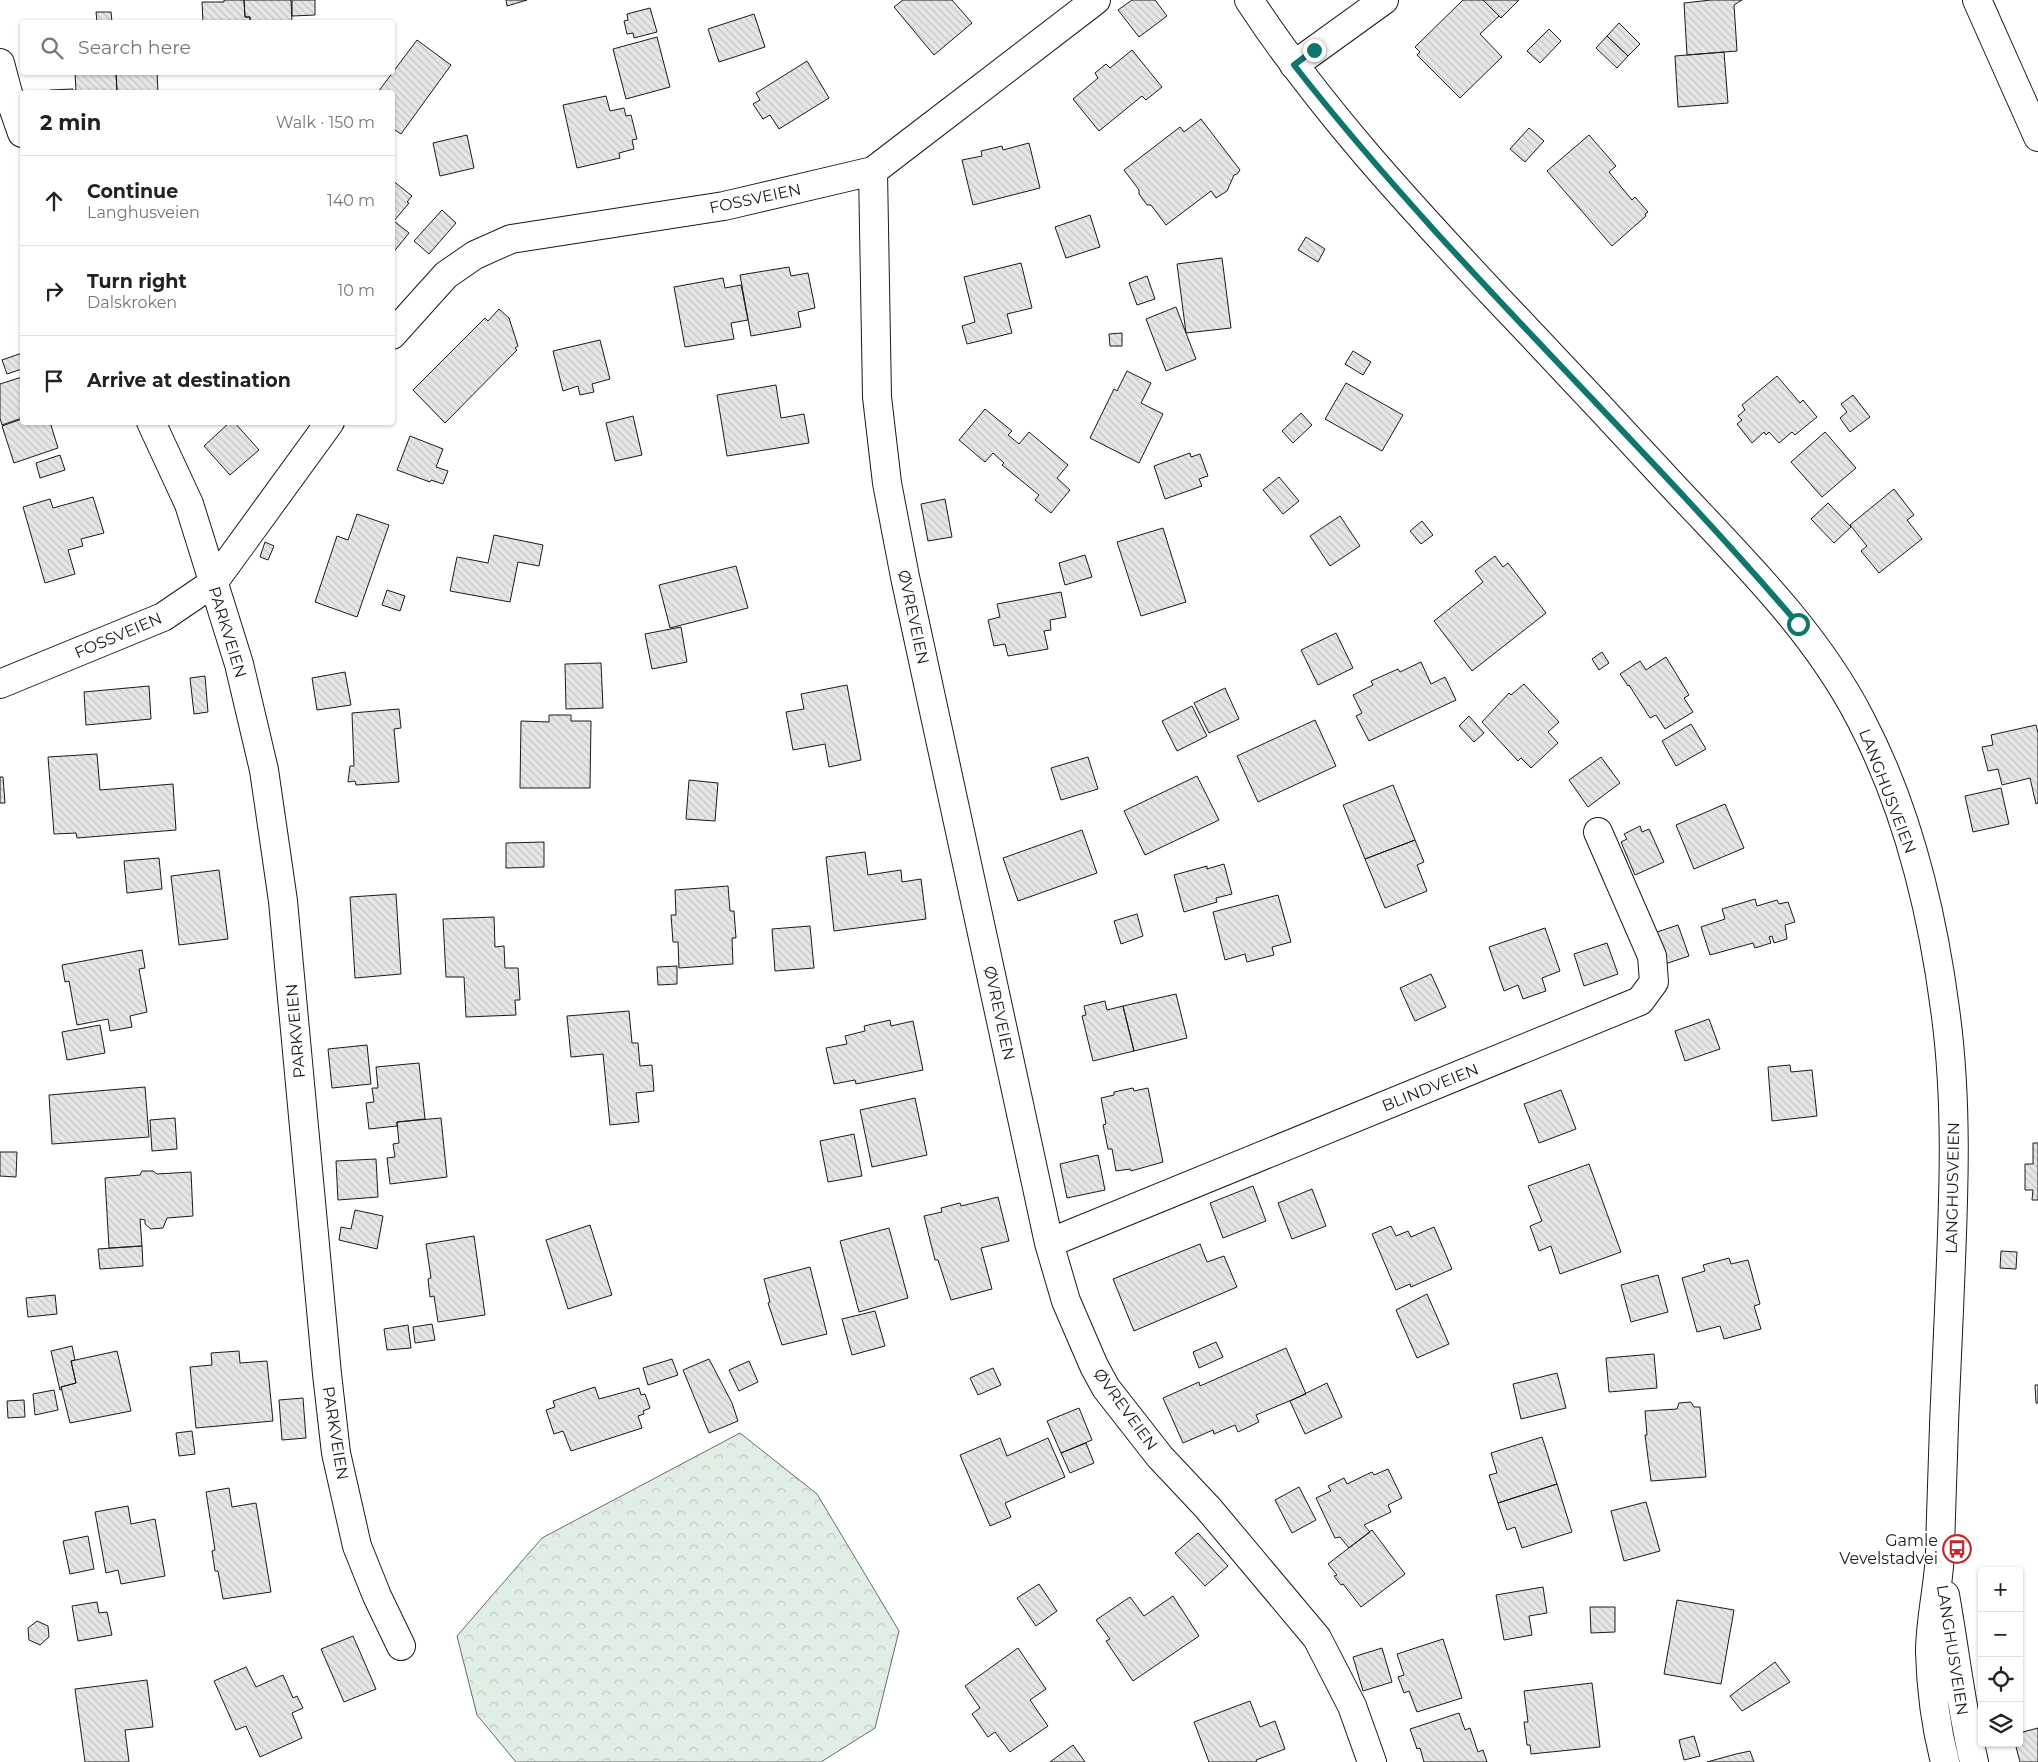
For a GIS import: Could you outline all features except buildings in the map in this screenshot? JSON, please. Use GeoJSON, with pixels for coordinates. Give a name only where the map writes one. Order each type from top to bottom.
{"type":"FeatureCollection","features":[{"type":"Feature","properties":{"kind":"street","name":"FOSSVEIEN"},"geometry":{"type":"LineString","coordinates":[[395,332],[446,275],[475,254],[511,239],[724,206],[873,171],[1096,0]]}},
{"type":"Feature","properties":{"kind":"street","name":"LANGHUSVEIEN"},"geometry":{"type":"LineString","coordinates":[[1249,0],[1294,65],[1334,117],[1409,204],[1603,410],[1798,624],[1841,685],[1861,719],[1878,756],[1894,798],[1921,883],[1941,976],[1951,1063],[1954,1112],[1953,1218],[1939,1566],[1930,1649],[1944,1762]]}},
{"type":"Feature","properties":{"kind":"street"},"geometry":{"type":"LineString","coordinates":[[1294,65],[1384,0]]}},
{"type":"Feature","properties":{"kind":"street"},"geometry":{"type":"LineString","coordinates":[[1977,0],[2038,137]]}},
{"type":"Feature","properties":{"kind":"street"},"geometry":{"type":"LineString","coordinates":[[0,63],[20,127]]}},
{"type":"Feature","properties":{"kind":"street","name":"ØVREVEIEN"},"geometry":{"type":"LineString","coordinates":[[873,171],[877,397],[887,483],[905,576],[1049,1243],[1066,1301],[1094,1366],[1106,1388],[1160,1456],[1208,1508],[1317,1638],[1352,1706],[1372,1762]]}},
{"type":"Feature","properties":{"kind":"street","name":"PARKVEIEN"},"geometry":{"type":"LineString","coordinates":[[152,425],[189,504],[239,664],[264,770],[280,882],[336,1453],[357,1546],[377,1596],[401,1646]]}},
{"type":"Feature","properties":{"kind":"street","name":"FOSSVEIEN"},"geometry":{"type":"LineString","coordinates":[[0,684],[163,617],[213,583],[328,425]]}},
{"type":"Feature","properties":{"kind":"street","name":"BLINDVEIEN"},"geometry":{"type":"LineString","coordinates":[[1049,1243],[1640,1001],[1654,982],[1652,956],[1598,832]]}},
{"type":"Feature","properties":{"kind":"street","name":"LANGHUSVEIEN"},"geometry":{"type":"LineString","coordinates":[[1939,1566],[1954,1647],[1963,1714],[1974,1762]]}},
{"type":"Feature","properties":{"kind":"green space"},"geometry":{"type":"Polygon","coordinates":[[[740,1433],[817,1494],[899,1631],[875,1728],[821,1762],[516,1762],[477,1715],[457,1636],[542,1538],[740,1433]]]}},
{"type":"Feature","properties":{"kind":"place","name":"Gamle Vevelstadvei"},"geometry":{"type":"Point","coordinates":[1957,1549]}},
{"type":"Feature","properties":{"kind":"route"},"geometry":{"type":"LineString","coordinates":[[1314,50],[1294,65],[1334,117],[1409,204],[1596,403],[1771,592],[1798,624]]}}]}
